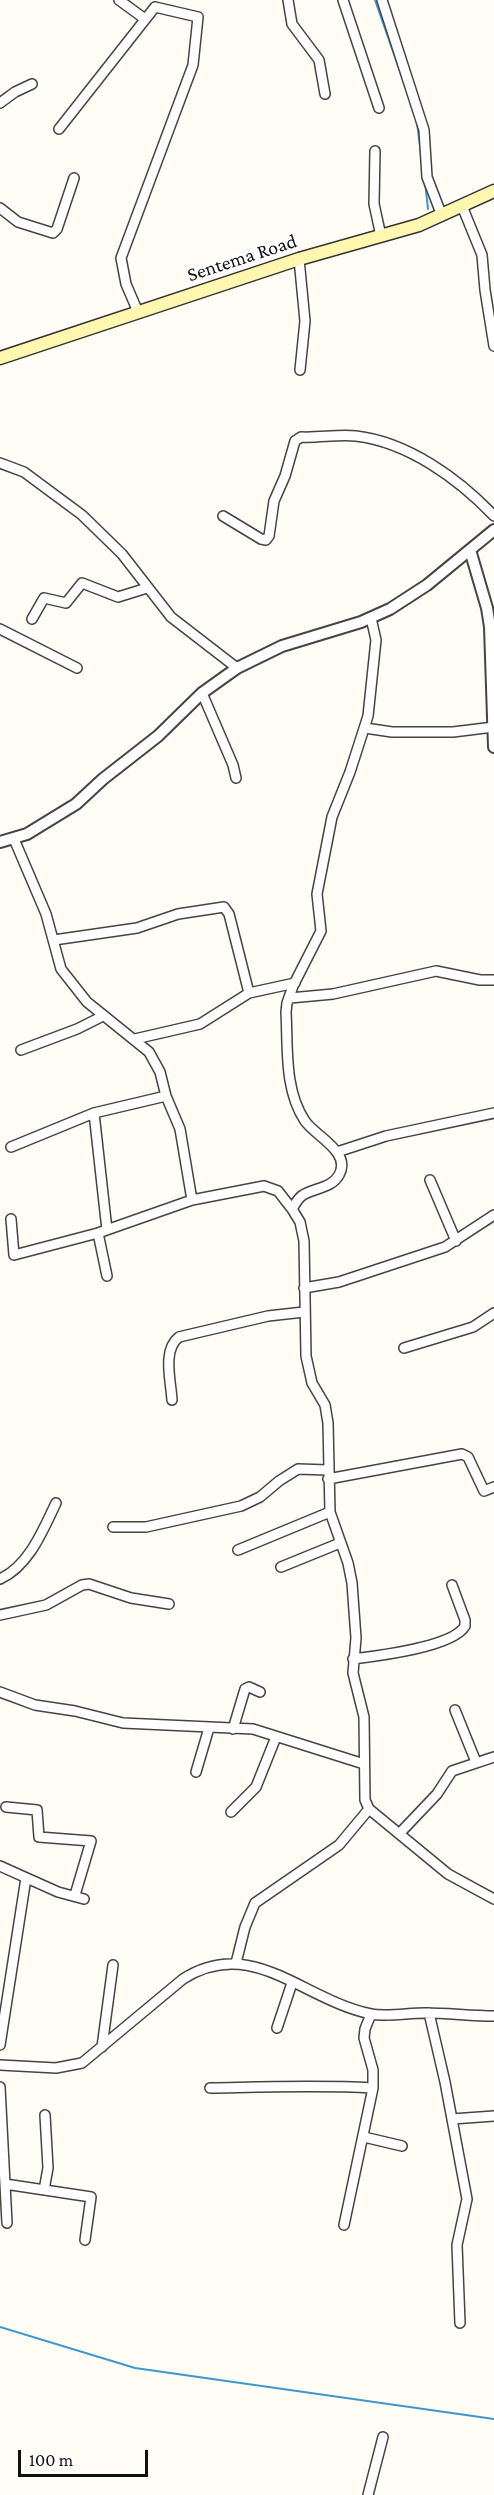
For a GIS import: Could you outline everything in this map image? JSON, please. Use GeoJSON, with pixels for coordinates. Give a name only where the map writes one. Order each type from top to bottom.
{"type":"FeatureCollection","features":[{"type":"Feature","properties":{"kind":"main road","name":"Sentema Road"},"geometry":{"type":"LineString","coordinates":[[0,358],[299,259],[442,216],[494,191]]}},
{"type":"Feature","properties":{"kind":"street"},"geometry":{"type":"LineString","coordinates":[[119,0],[145,19]]}},
{"type":"Feature","properties":{"kind":"street"},"geometry":{"type":"LineString","coordinates":[[288,0],[292,24],[319,60],[324,94]]}},
{"type":"Feature","properties":{"kind":"street"},"geometry":{"type":"LineString","coordinates":[[343,0],[380,108]]}},
{"type":"Feature","properties":{"kind":"street"},"geometry":{"type":"LineString","coordinates":[[382,0],[424,130],[427,177],[442,216]]}},
{"type":"Feature","properties":{"kind":"street"},"geometry":{"type":"LineString","coordinates":[[59,129],[145,19],[154,3],[198,17],[193,65],[121,258],[121,268],[126,284],[138,312]]}},
{"type":"Feature","properties":{"kind":"street"},"geometry":{"type":"LineString","coordinates":[[0,103],[15,92],[32,84]]}},
{"type":"Feature","properties":{"kind":"street"},"geometry":{"type":"LineString","coordinates":[[375,152],[374,204],[381,236]]}},
{"type":"Feature","properties":{"kind":"street"},"geometry":{"type":"LineString","coordinates":[[0,208],[18,222],[53,233],[57,229],[74,178]]}},
{"type":"Feature","properties":{"kind":"street"},"geometry":{"type":"LineString","coordinates":[[462,206],[482,255],[494,346]]}},
{"type":"Feature","properties":{"kind":"street"},"geometry":{"type":"LineString","coordinates":[[299,259],[305,321],[300,370]]}},
{"type":"Feature","properties":{"kind":"street"},"geometry":{"type":"LineString","coordinates":[[223,516],[266,540],[269,536],[274,501],[285,476],[295,441],[301,437],[350,436],[379,440],[400,447],[442,472],[494,516]]}},
{"type":"Feature","properties":{"kind":"street"},"geometry":{"type":"LineString","coordinates":[[0,463],[30,476],[82,515],[122,554],[171,617],[237,668]]}},
{"type":"Feature","properties":{"kind":"street"},"geometry":{"type":"LineString","coordinates":[[0,842],[14,839],[39,828],[76,804],[103,779],[158,736],[202,693],[237,668],[282,646],[371,618],[407,599],[494,530]]}},
{"type":"Feature","properties":{"kind":"street"},"geometry":{"type":"LineString","coordinates":[[470,550],[487,608],[490,627],[494,747]]}},
{"type":"Feature","properties":{"kind":"street"},"geometry":{"type":"LineString","coordinates":[[32,619],[44,598],[66,603],[82,583],[118,597],[147,588]]}},
{"type":"Feature","properties":{"kind":"street"},"geometry":{"type":"LineString","coordinates":[[292,1209],[303,1194],[328,1184],[338,1177],[341,1163],[337,1152],[304,1119],[291,1088],[286,1012],[295,983],[321,931],[317,894],[332,816],[351,772],[370,705],[376,640],[371,618]]}},
{"type":"Feature","properties":{"kind":"street"},"geometry":{"type":"LineString","coordinates":[[0,629],[77,668]]}},
{"type":"Feature","properties":{"kind":"street"},"geometry":{"type":"LineString","coordinates":[[202,693],[233,765],[236,778]]}},
{"type":"Feature","properties":{"kind":"street"},"geometry":{"type":"LineString","coordinates":[[364,728],[392,732],[453,732],[493,727]]}},
{"type":"Feature","properties":{"kind":"street"},"geometry":{"type":"LineString","coordinates":[[14,839],[39,895],[54,940],[58,963],[67,978],[103,1016],[135,1039],[156,1061],[166,1096],[180,1129],[192,1200]]}},
{"type":"Feature","properties":{"kind":"street"},"geometry":{"type":"LineString","coordinates":[[54,940],[137,928],[178,914],[224,908],[229,914],[249,993]]}},
{"type":"Feature","properties":{"kind":"street"},"geometry":{"type":"LineString","coordinates":[[290,998],[333,994],[436,971],[480,980],[494,980]]}},
{"type":"Feature","properties":{"kind":"street"},"geometry":{"type":"LineString","coordinates":[[135,1039],[200,1024],[249,993],[295,983]]}},
{"type":"Feature","properties":{"kind":"street"},"geometry":{"type":"LineString","coordinates":[[21,1050],[77,1029],[103,1016]]}},
{"type":"Feature","properties":{"kind":"street"},"geometry":{"type":"LineString","coordinates":[[12,1147],[94,1113],[166,1096]]}},
{"type":"Feature","properties":{"kind":"street"},"geometry":{"type":"LineString","coordinates":[[94,1113],[107,1276]]}},
{"type":"Feature","properties":{"kind":"street"},"geometry":{"type":"LineString","coordinates":[[337,1152],[386,1136],[494,1113]]}},
{"type":"Feature","properties":{"kind":"street"},"geometry":{"type":"LineString","coordinates":[[430,1180],[456,1241]]}},
{"type":"Feature","properties":{"kind":"street"},"geometry":{"type":"LineString","coordinates":[[11,1219],[14,1255],[103,1232],[192,1200],[269,1186],[278,1191],[292,1209],[300,1222],[304,1241],[304,1312],[309,1370],[312,1383],[325,1405],[328,1423],[330,1512],[348,1563],[352,1583],[356,1638],[353,1673],[364,1718],[365,1800],[369,1809],[448,1874],[494,1899]]}},
{"type":"Feature","properties":{"kind":"street"},"geometry":{"type":"LineString","coordinates":[[304,1288],[339,1281],[437,1250],[456,1241],[494,1215]]}},
{"type":"Feature","properties":{"kind":"street"},"geometry":{"type":"LineString","coordinates":[[172,1400],[169,1355],[174,1341],[179,1337],[268,1316],[304,1312]]}},
{"type":"Feature","properties":{"kind":"street"},"geometry":{"type":"LineString","coordinates":[[404,1348],[473,1328],[494,1313]]}},
{"type":"Feature","properties":{"kind":"street"},"geometry":{"type":"LineString","coordinates":[[113,1527],[146,1527],[241,1506],[260,1497],[279,1480],[298,1469],[328,1474],[462,1454],[468,1457],[484,1491],[494,1487]]}},
{"type":"Feature","properties":{"kind":"street"},"geometry":{"type":"LineString","coordinates":[[0,1579],[10,1574],[40,1538],[56,1503]]}},
{"type":"Feature","properties":{"kind":"street"},"geometry":{"type":"LineString","coordinates":[[238,1550],[330,1512]]}},
{"type":"Feature","properties":{"kind":"street"},"geometry":{"type":"LineString","coordinates":[[281,1567],[340,1543]]}},
{"type":"Feature","properties":{"kind":"street"},"geometry":{"type":"LineString","coordinates":[[0,1615],[46,1605],[81,1585],[89,1584],[131,1598],[169,1604]]}},
{"type":"Feature","properties":{"kind":"street"},"geometry":{"type":"LineString","coordinates":[[353,1659],[423,1647],[457,1635],[465,1626],[465,1620],[452,1585]]}},
{"type":"Feature","properties":{"kind":"street"},"geometry":{"type":"LineString","coordinates":[[233,1729],[245,1689],[260,1692]]}},
{"type":"Feature","properties":{"kind":"street"},"geometry":{"type":"LineString","coordinates":[[0,1692],[35,1705],[75,1711],[123,1724],[253,1729],[364,1764]]}},
{"type":"Feature","properties":{"kind":"street"},"geometry":{"type":"LineString","coordinates":[[455,1710],[477,1762]]}},
{"type":"Feature","properties":{"kind":"street"},"geometry":{"type":"LineString","coordinates":[[196,1772],[209,1728]]}},
{"type":"Feature","properties":{"kind":"street"},"geometry":{"type":"LineString","coordinates":[[231,1812],[256,1788],[276,1737]]}},
{"type":"Feature","properties":{"kind":"street"},"geometry":{"type":"LineString","coordinates":[[399,1834],[437,1794],[452,1771],[494,1757]]}},
{"type":"Feature","properties":{"kind":"street"},"geometry":{"type":"LineString","coordinates":[[6,1808],[37,1810],[39,1837],[91,1840],[75,1895]]}},
{"type":"Feature","properties":{"kind":"street"},"geometry":{"type":"LineString","coordinates":[[237,1963],[245,1927],[255,1903],[339,1845],[369,1809]]}},
{"type":"Feature","properties":{"kind":"street"},"geometry":{"type":"LineString","coordinates":[[0,1866],[58,1892],[84,1899]]}},
{"type":"Feature","properties":{"kind":"street"},"geometry":{"type":"LineString","coordinates":[[0,2044],[26,1878]]}},
{"type":"Feature","properties":{"kind":"street"},"geometry":{"type":"LineString","coordinates":[[0,2065],[56,2068],[72,2067],[82,2063],[183,1979],[200,1969],[237,1963],[258,1966],[292,1983],[371,2014],[429,2013],[494,2016]]}},
{"type":"Feature","properties":{"kind":"street"},"geometry":{"type":"LineString","coordinates":[[102,2047],[113,1965]]}},
{"type":"Feature","properties":{"kind":"street"},"geometry":{"type":"LineString","coordinates":[[277,2028],[292,1983]]}},
{"type":"Feature","properties":{"kind":"street"},"geometry":{"type":"LineString","coordinates":[[429,2013],[467,2199],[457,2245],[460,2323]]}},
{"type":"Feature","properties":{"kind":"street"},"geometry":{"type":"LineString","coordinates":[[344,2225],[373,2088],[373,2070],[364,2038],[364,2029],[371,2014]]}},
{"type":"Feature","properties":{"kind":"street"},"geometry":{"type":"LineString","coordinates":[[210,2088],[320,2085],[373,2088]]}},
{"type":"Feature","properties":{"kind":"street"},"geometry":{"type":"LineString","coordinates":[[0,2087],[7,2223]]}},
{"type":"Feature","properties":{"kind":"street"},"geometry":{"type":"LineString","coordinates":[[44,2190],[48,2168],[45,2115]]}},
{"type":"Feature","properties":{"kind":"street"},"geometry":{"type":"LineString","coordinates":[[452,2119],[494,2116]]}},
{"type":"Feature","properties":{"kind":"street"},"geometry":{"type":"LineString","coordinates":[[364,2137],[402,2146]]}},
{"type":"Feature","properties":{"kind":"street"},"geometry":{"type":"LineString","coordinates":[[5,2184],[91,2197],[85,2240]]}},
{"type":"Feature","properties":{"kind":"street"},"geometry":{"type":"LineString","coordinates":[[368,2495],[383,2437]]}},
{"type":"Feature","properties":{"kind":"waterway"},"geometry":{"type":"LineString","coordinates":[[375,0],[411,103]]}},
{"type":"Feature","properties":{"kind":"waterway"},"geometry":{"type":"LineString","coordinates":[[417,123],[421,153]]}},
{"type":"Feature","properties":{"kind":"waterway"},"geometry":{"type":"LineString","coordinates":[[425,182],[428,209]]}},
{"type":"Feature","properties":{"kind":"waterway"},"geometry":{"type":"LineString","coordinates":[[0,2327],[135,2368],[494,2419]]}}]}
